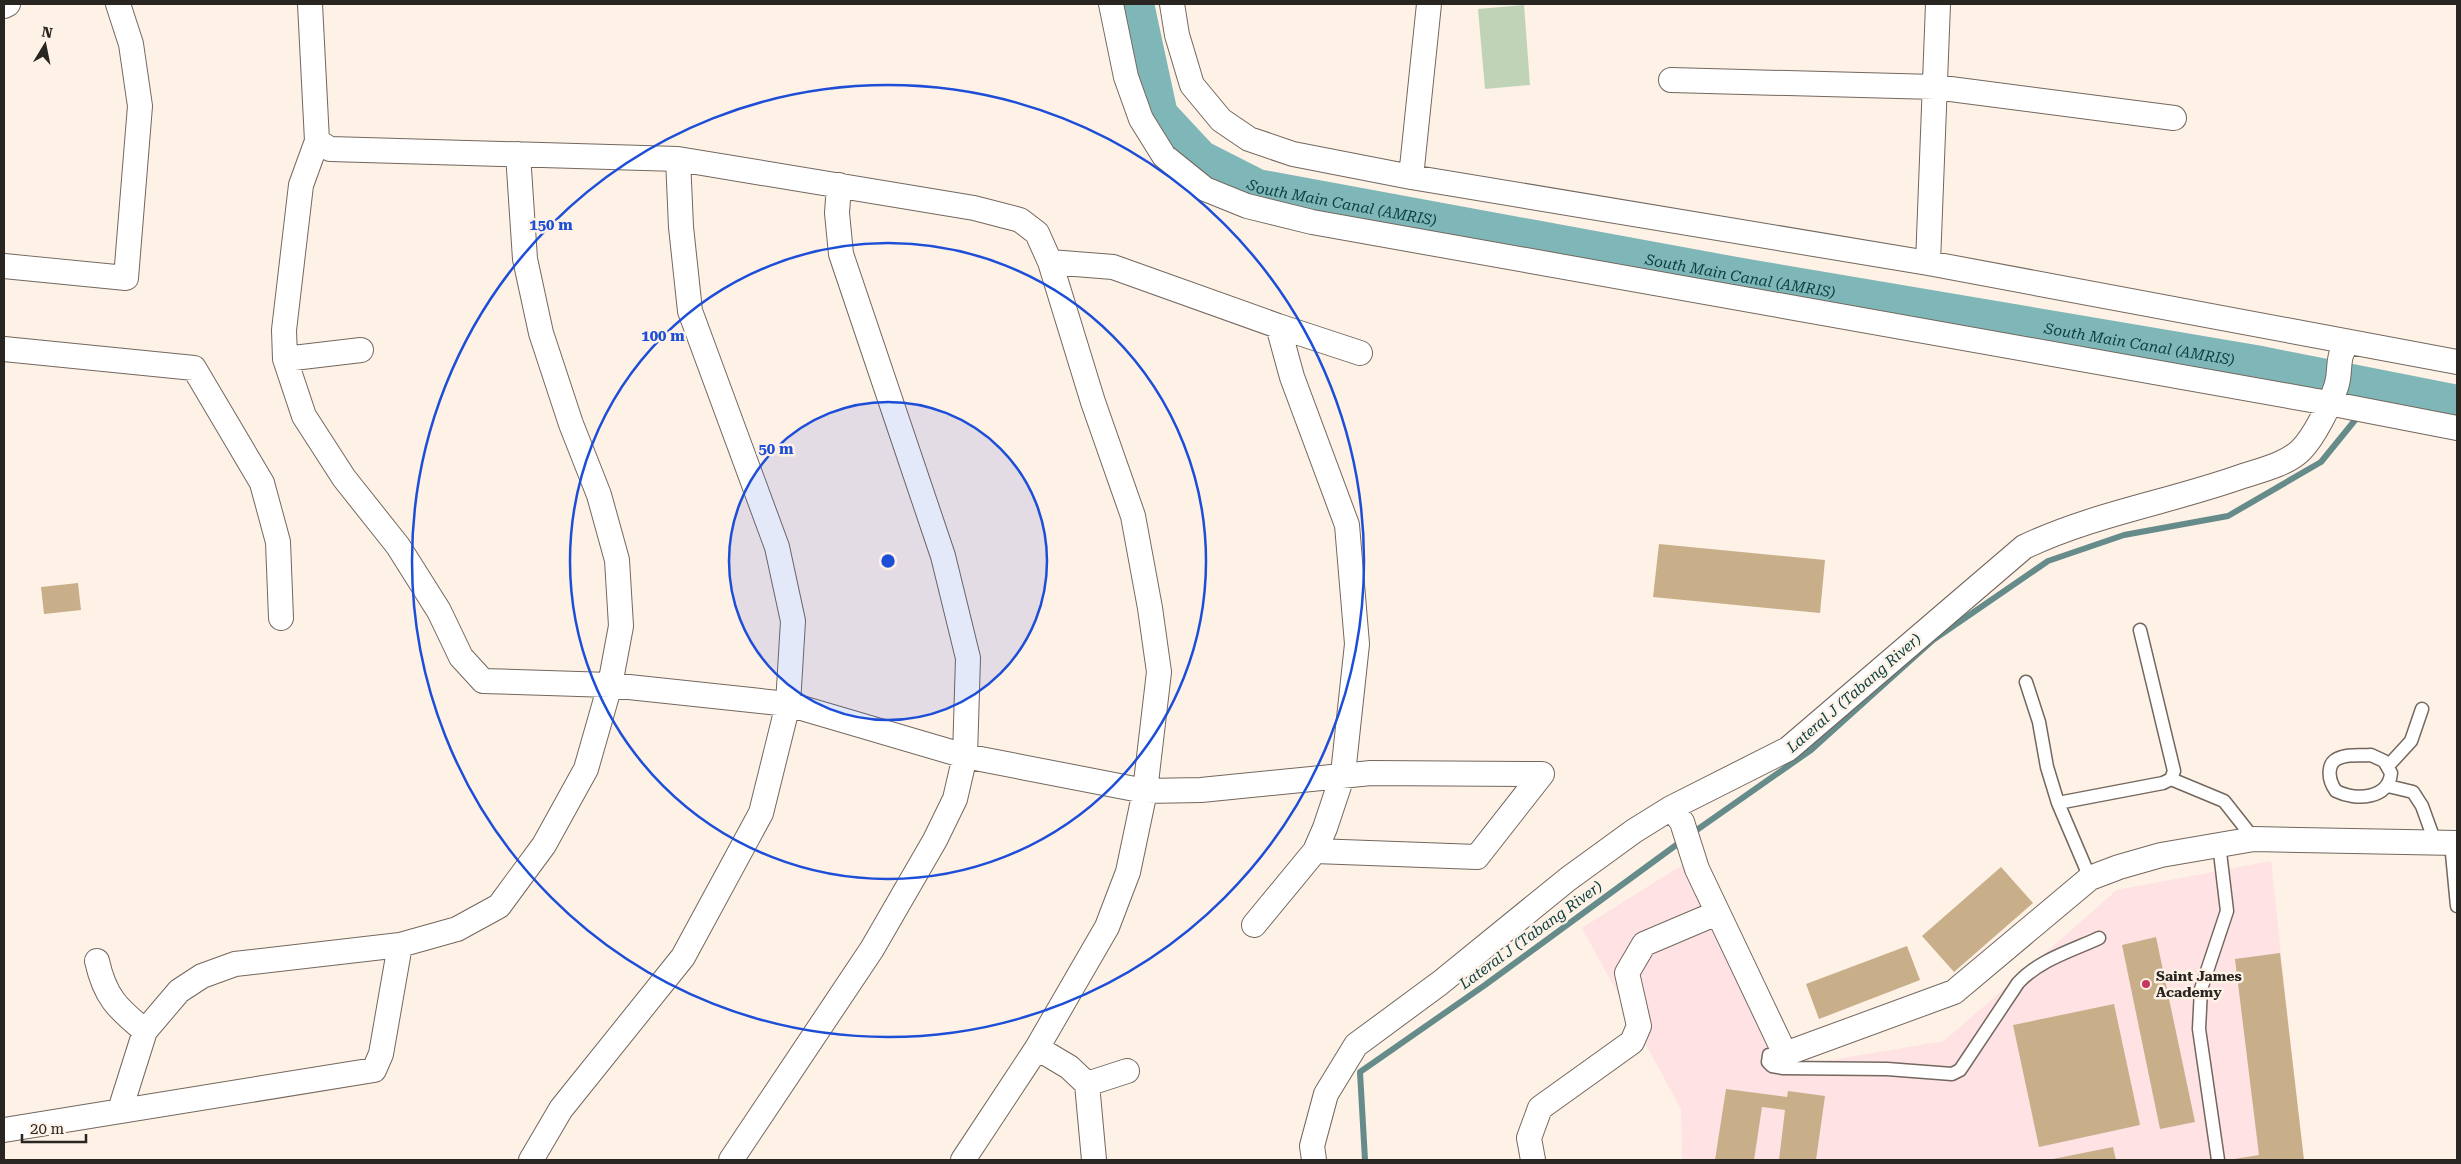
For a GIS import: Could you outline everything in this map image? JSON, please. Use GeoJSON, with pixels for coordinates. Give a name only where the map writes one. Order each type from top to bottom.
{"type":"FeatureCollection","features":[{"type":"Feature","properties":{"kind":"street"},"geometry":{"type":"LineString","coordinates":[[4,6],[8,4]]}},
{"type":"Feature","properties":{"kind":"street"},"geometry":{"type":"LineString","coordinates":[[4,266],[126,278],[140,106],[131,44],[118,4]]}},
{"type":"Feature","properties":{"kind":"street"},"geometry":{"type":"LineString","coordinates":[[310,4],[317,141],[299,194],[284,330],[285,359],[304,416],[344,478],[398,546],[439,611],[461,657],[483,681],[610,685],[788,704],[965,756],[1145,791],[1201,790],[1342,774],[1542,774],[1479,866],[1315,851]]}},
{"type":"Feature","properties":{"kind":"street"},"geometry":{"type":"LineString","coordinates":[[1111,4],[1126,77],[1141,120],[1164,156],[1205,188],[1247,206],[1312,222],[2338,399],[2374,412],[2457,428]]}},
{"type":"Feature","properties":{"kind":"street"},"geometry":{"type":"LineString","coordinates":[[1172,4],[1177,35],[1192,85],[1221,120],[1249,139],[1293,154],[1411,177],[1928,263],[2345,346],[2457,362]]}},
{"type":"Feature","properties":{"kind":"street"},"geometry":{"type":"LineString","coordinates":[[1411,177],[1429,4]]}},
{"type":"Feature","properties":{"kind":"street"},"geometry":{"type":"LineString","coordinates":[[1928,263],[1938,4]]}},
{"type":"Feature","properties":{"kind":"street"},"geometry":{"type":"LineString","coordinates":[[1670,80],[1935,87],[2174,118]]}},
{"type":"Feature","properties":{"kind":"street"},"geometry":{"type":"LineString","coordinates":[[317,141],[330,149],[348,151],[678,159],[974,208],[1020,220],[1037,233],[1050,262],[1093,402],[1132,516],[1150,608],[1159,672],[1145,791],[1128,872],[1107,926],[1038,1048],[963,1160]]}},
{"type":"Feature","properties":{"kind":"street"},"geometry":{"type":"LineString","coordinates":[[120,1110],[144,1031],[179,991],[202,976],[235,964],[400,945],[457,929],[499,906],[544,845],[586,769],[610,685],[621,626],[617,560],[599,495],[571,424],[541,333],[525,259],[518,154]]}},
{"type":"Feature","properties":{"kind":"street"},"geometry":{"type":"LineString","coordinates":[[531,1160],[561,1109],[683,957],[761,813],[788,704],[793,621],[777,547],[690,311],[680,227],[678,159]]}},
{"type":"Feature","properties":{"kind":"street"},"geometry":{"type":"LineString","coordinates":[[731,1160],[872,949],[935,840],[955,799],[965,756],[968,658],[943,556],[841,254],[837,214],[839,185]]}},
{"type":"Feature","properties":{"kind":"street"},"geometry":{"type":"LineString","coordinates":[[1050,262],[1113,267],[1360,353]]}},
{"type":"Feature","properties":{"kind":"street"},"geometry":{"type":"LineString","coordinates":[[1254,925],[1315,851],[1325,828],[1342,774],[1357,644],[1347,525],[1292,376],[1278,326]]}},
{"type":"Feature","properties":{"kind":"street"},"geometry":{"type":"LineString","coordinates":[[1314,1160],[1312,1146],[1326,1094],[1356,1046],[1440,983],[1568,879],[1634,831],[1676,815],[1788,749],[2024,547],[2056,531],[2214,486],[2275,465],[2301,451],[2338,399],[2345,346]]}},
{"type":"Feature","properties":{"kind":"street"},"geometry":{"type":"LineString","coordinates":[[4,349],[194,368],[262,484],[278,542],[281,618]]}},
{"type":"Feature","properties":{"kind":"street"},"geometry":{"type":"LineString","coordinates":[[285,359],[361,350]]}},
{"type":"Feature","properties":{"kind":"street"},"geometry":{"type":"LineString","coordinates":[[1676,815],[1717,913],[1785,1054],[1954,992],[2090,878],[2119,867],[2161,855],[2254,839],[2448,843]]}},
{"type":"Feature","properties":{"kind":"street"},"geometry":{"type":"LineString","coordinates":[[1533,1160],[1529,1138],[1540,1108],[1632,1042],[1639,1026],[1627,973],[1644,944],[1717,913]]}},
{"type":"Feature","properties":{"kind":"street"},"geometry":{"type":"LineString","coordinates":[[4,1130],[374,1070],[381,1054],[400,945]]}},
{"type":"Feature","properties":{"kind":"street"},"geometry":{"type":"LineString","coordinates":[[97,961],[101,981],[116,1007],[144,1031]]}},
{"type":"Feature","properties":{"kind":"street"},"geometry":{"type":"LineString","coordinates":[[1038,1048],[1069,1066],[1087,1084],[1094,1160]]}},
{"type":"Feature","properties":{"kind":"street"},"geometry":{"type":"LineString","coordinates":[[1087,1084],[1127,1071]]}},
{"type":"Feature","properties":{"kind":"lane"},"geometry":{"type":"LineString","coordinates":[[2058,803],[2163,783],[2170,779],[2174,772],[2140,630]]}},
{"type":"Feature","properties":{"kind":"lane"},"geometry":{"type":"LineString","coordinates":[[2026,682],[2039,722],[2047,767],[2058,803],[2090,878]]}},
{"type":"Feature","properties":{"kind":"lane"},"geometry":{"type":"LineString","coordinates":[[2388,766],[2411,741],[2422,709]]}},
{"type":"Feature","properties":{"kind":"lane"},"geometry":{"type":"LineString","coordinates":[[2372,755],[2384,761],[2388,766],[2391,773],[2388,786],[2377,795],[2342,794],[2332,786],[2329,772],[2332,765],[2342,756],[2372,755]]}},
{"type":"Feature","properties":{"kind":"lane"},"geometry":{"type":"LineString","coordinates":[[2170,779],[2224,801],[2254,839]]}},
{"type":"Feature","properties":{"kind":"lane"},"geometry":{"type":"LineString","coordinates":[[2388,786],[2413,792],[2448,843],[2457,906]]}},
{"type":"Feature","properties":{"kind":"lane"},"geometry":{"type":"LineString","coordinates":[[2218,1160],[2199,1029],[2201,989],[2228,911],[2219,844]]}},
{"type":"Feature","properties":{"kind":"lane"},"geometry":{"type":"LineString","coordinates":[[1785,1054],[1769,1055],[1768,1062],[1772,1066],[1783,1068],[1887,1070],[1952,1074],[1960,1070],[2018,983],[2027,973],[2040,965],[2099,938]]}},
{"type":"Feature","properties":{"kind":"shaded area","name":"Saint James Academy"},"geometry":{"type":"Polygon","coordinates":[[[2271,861],[2303,1160],[1682,1160],[1681,1109],[1582,928],[1687,862],[1778,1069],[1944,1041],[2117,890],[2271,861]]]}},
{"type":"Feature","properties":{"kind":"green space"},"geometry":{"type":"Polygon","coordinates":[[[1524,5],[1530,85],[1485,89],[1478,9],[1524,5]]]}},
{"type":"Feature","properties":{"kind":"building"},"geometry":{"type":"Polygon","coordinates":[[[1659,544],[1825,560],[1820,613],[1653,597],[1659,544]]]}},
{"type":"Feature","properties":{"kind":"building"},"geometry":{"type":"Polygon","coordinates":[[[78,583],[81,610],[44,614],[41,587],[78,583]]]}},
{"type":"Feature","properties":{"kind":"building"},"geometry":{"type":"Polygon","coordinates":[[[2001,867],[2033,903],[1954,972],[1922,936],[2001,867]]]}},
{"type":"Feature","properties":{"kind":"building"},"geometry":{"type":"Polygon","coordinates":[[[2156,937],[2195,1122],[2160,1129],[2122,945],[2156,937]]]}},
{"type":"Feature","properties":{"kind":"building"},"geometry":{"type":"Polygon","coordinates":[[[1907,946],[1920,980],[1819,1019],[1806,984],[1907,946]]]}},
{"type":"Feature","properties":{"kind":"building"},"geometry":{"type":"Polygon","coordinates":[[[2280,953],[2304,1160],[2228,1160],[2259,1155],[2235,959],[2280,953]]]}},
{"type":"Feature","properties":{"kind":"building"},"geometry":{"type":"Polygon","coordinates":[[[2114,1004],[2140,1125],[2039,1147],[2013,1025],[2114,1004]]]}},
{"type":"Feature","properties":{"kind":"building"},"geometry":{"type":"Polygon","coordinates":[[[1726,1089],[1787,1097],[1788,1091],[1825,1096],[1816,1160],[1779,1160],[1785,1110],[1762,1107],[1754,1160],[1715,1160],[1726,1089]]]}},
{"type":"Feature","properties":{"kind":"building"},"geometry":{"type":"Polygon","coordinates":[[[2113,1147],[2116,1160],[2053,1160],[2053,1159],[2113,1147]]]}},
{"type":"Feature","properties":{"kind":"waterway","name":"South Main Canal (AMRIS)"},"geometry":{"type":"LineString","coordinates":[[1135,4],[1159,115],[1200,159],[1257,188],[1741,277],[2255,364],[2457,404]]}},
{"type":"Feature","properties":{"kind":"waterway","name":"Lateral J (Tabang River)"},"geometry":{"type":"LineString","coordinates":[[2367,405],[2380,389]]}},
{"type":"Feature","properties":{"kind":"waterway","name":"Lateral J (Tabang River)"},"geometry":{"type":"LineString","coordinates":[[1691,834],[1811,750],[1933,640],[2048,561],[2124,535],[2228,516],[2321,462],[2360,414]]}},
{"type":"Feature","properties":{"kind":"waterway","name":"Lateral J (Tabang River)"},"geometry":{"type":"LineString","coordinates":[[1365,1160],[1360,1072],[1485,985],[1683,840]]}},
{"type":"Feature","properties":{"kind":"place","name":"Saint James Academy"},"geometry":{"type":"Point","coordinates":[2146,984]}}]}
